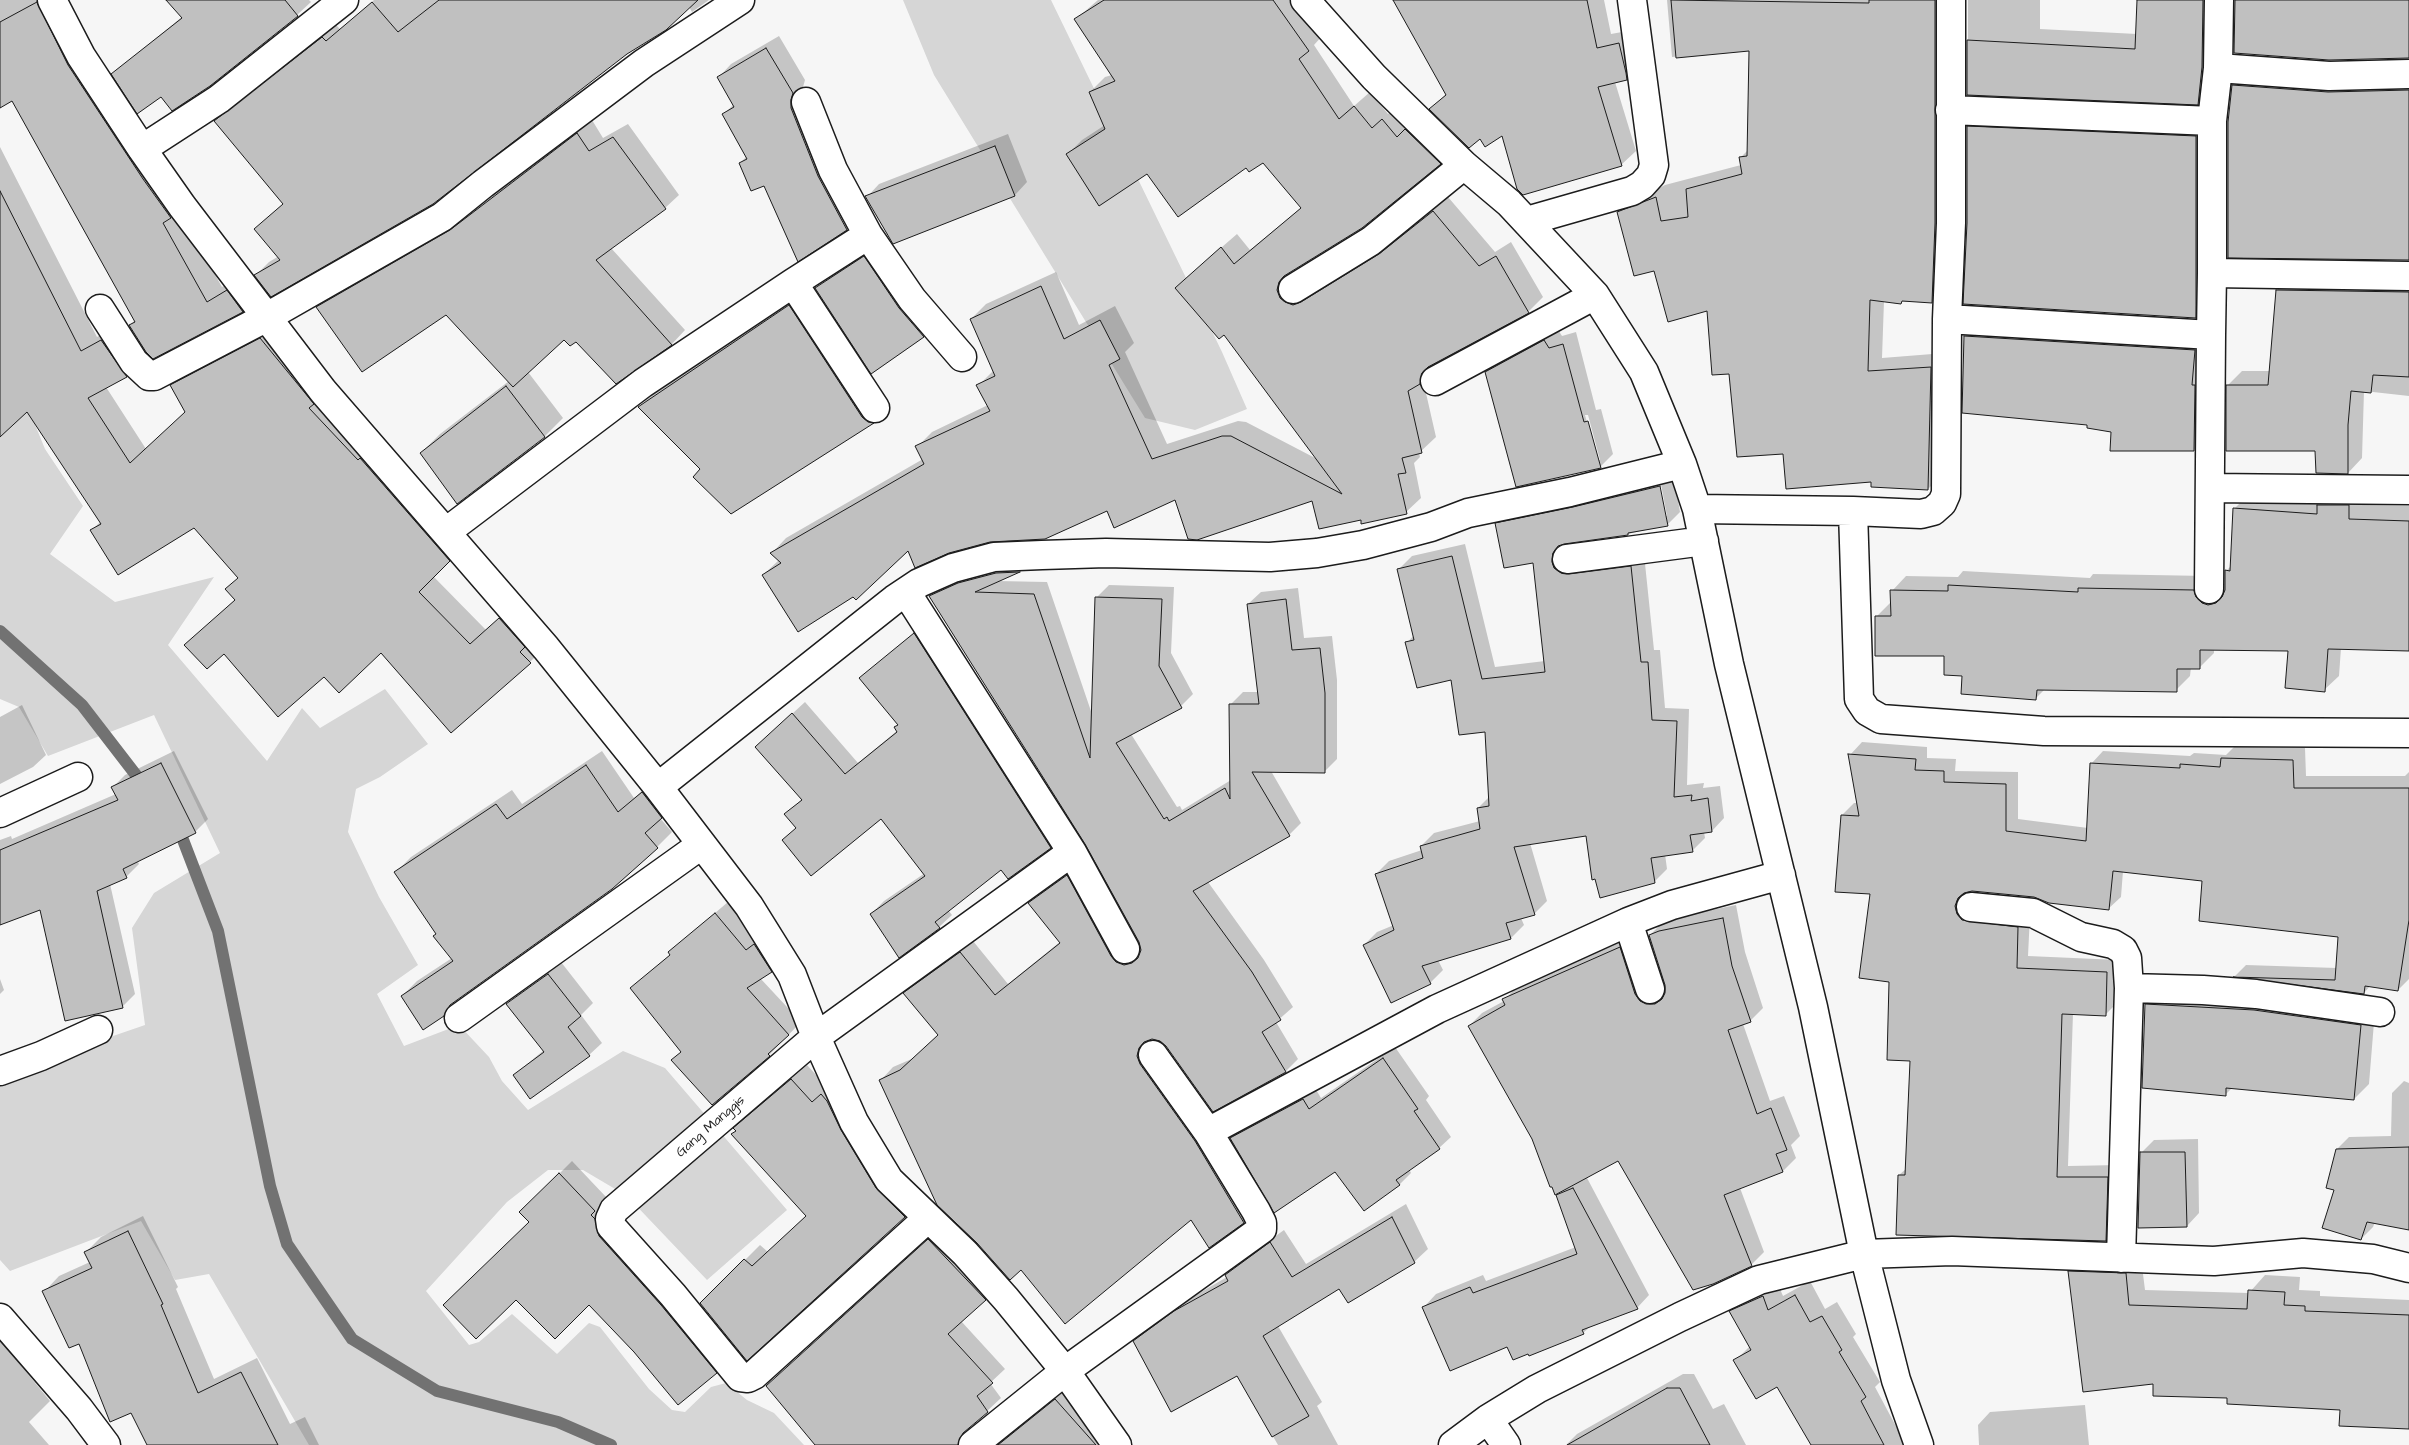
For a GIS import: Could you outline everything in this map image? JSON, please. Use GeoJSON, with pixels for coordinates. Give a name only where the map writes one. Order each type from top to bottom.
{"type":"FeatureCollection","features":[{"type":"Feature","properties":{"kind":"street"},"geometry":{"type":"LineString","coordinates":[[52,0],[80,56],[142,149],[182,206],[323,391],[546,648],[658,787],[749,906],[792,975],[816,1037],[854,1122],[890,1180],[970,1259],[1065,1371],[1117,1445]]}},
{"type":"Feature","properties":{"kind":"street"},"geometry":{"type":"LineString","coordinates":[[142,149],[219,100],[344,0]]}},
{"type":"Feature","properties":{"kind":"street"},"geometry":{"type":"LineString","coordinates":[[100,309],[134,362],[149,376],[154,376],[267,318],[442,217],[482,184],[644,63],[740,0]]}},
{"type":"Feature","properties":{"kind":"street"},"geometry":{"type":"LineString","coordinates":[[1304,0],[1374,76],[1464,165],[1526,221],[1596,295],[1644,372],[1682,464],[1696,509],[1729,664],[1813,1007],[1864,1254],[1896,1380],[1919,1445]]}},
{"type":"Feature","properties":{"kind":"street"},"geometry":{"type":"LineString","coordinates":[[1526,221],[1632,190],[1642,185],[1651,175],[1654,165],[1632,0]]}},
{"type":"Feature","properties":{"kind":"street"},"geometry":{"type":"LineString","coordinates":[[1696,509],[1921,514],[1933,511],[1942,503],[1946,494],[1947,319],[1951,223],[1951,0]]}},
{"type":"Feature","properties":{"kind":"street"},"geometry":{"type":"LineString","coordinates":[[2209,589],[2212,121],[2218,68],[2219,0]]}},
{"type":"Feature","properties":{"kind":"street"},"geometry":{"type":"LineString","coordinates":[[2218,68],[2329,76],[2409,74]]}},
{"type":"Feature","properties":{"kind":"street"},"geometry":{"type":"LineString","coordinates":[[806,102],[833,170],[868,235],[912,299],[962,357]]}},
{"type":"Feature","properties":{"kind":"street"},"geometry":{"type":"LineString","coordinates":[[1950,110],[2212,121]]}},
{"type":"Feature","properties":{"kind":"street"},"geometry":{"type":"LineString","coordinates":[[1293,289],[1371,241],[1464,165]]}},
{"type":"Feature","properties":{"kind":"street"},"geometry":{"type":"LineString","coordinates":[[446,532],[643,383],[868,235]]}},
{"type":"Feature","properties":{"kind":"street"},"geometry":{"type":"LineString","coordinates":[[2212,273],[2409,276]]}},
{"type":"Feature","properties":{"kind":"street"},"geometry":{"type":"LineString","coordinates":[[793,283],[875,408]]}},
{"type":"Feature","properties":{"kind":"street"},"geometry":{"type":"LineString","coordinates":[[1435,381],[1596,295]]}},
{"type":"Feature","properties":{"kind":"street"},"geometry":{"type":"LineString","coordinates":[[1947,319],[2211,335]]}},
{"type":"Feature","properties":{"kind":"street"},"geometry":{"type":"LineString","coordinates":[[658,787],[815,661],[906,592],[919,583],[953,568],[994,557],[1106,553],[1270,557],[1317,553],[1363,545],[1431,527],[1468,513],[1570,492],[1682,464]]}},
{"type":"Feature","properties":{"kind":"street"},"geometry":{"type":"LineString","coordinates":[[2210,488],[2409,490]]}},
{"type":"Feature","properties":{"kind":"street"},"geometry":{"type":"LineString","coordinates":[[1853,511],[1859,699],[1867,711],[1881,719],[2044,731],[2409,733]]}},
{"type":"Feature","properties":{"kind":"street"},"geometry":{"type":"LineString","coordinates":[[1567,559],[1704,541]]}},
{"type":"Feature","properties":{"kind":"street"},"geometry":{"type":"LineString","coordinates":[[906,592],[1072,852],[1125,949]]}},
{"type":"Feature","properties":{"kind":"street"},"geometry":{"type":"LineString","coordinates":[[0,813],[78,777]]}},
{"type":"Feature","properties":{"kind":"street"},"geometry":{"type":"LineString","coordinates":[[458,1018],[701,845]]}},
{"type":"Feature","properties":{"kind":"street","name":"Gang Manggis"},"geometry":{"type":"LineString","coordinates":[[928,1218],[754,1375],[748,1378],[740,1377],[673,1295],[611,1226],[610,1219],[614,1210],[816,1037],[1072,852]]}},
{"type":"Feature","properties":{"kind":"street"},"geometry":{"type":"LineString","coordinates":[[1208,1132],[1437,1010],[1628,922],[1672,905],[1781,875]]}},
{"type":"Feature","properties":{"kind":"street"},"geometry":{"type":"LineString","coordinates":[[1971,908],[2033,913],[2081,937],[2113,944],[2123,950],[2127,958],[2129,988],[2121,1258]]}},
{"type":"Feature","properties":{"kind":"street"},"geometry":{"type":"LineString","coordinates":[[1628,922],[1650,988]]}},
{"type":"Feature","properties":{"kind":"street"},"geometry":{"type":"LineString","coordinates":[[2129,988],[2256,994],[2380,1012]]}},
{"type":"Feature","properties":{"kind":"street"},"geometry":{"type":"LineString","coordinates":[[0,1070],[41,1056],[98,1030]]}},
{"type":"Feature","properties":{"kind":"street"},"geometry":{"type":"LineString","coordinates":[[973,1445],[1065,1371],[1262,1229],[1262,1223],[1256,1211],[1208,1132],[1153,1055]]}},
{"type":"Feature","properties":{"kind":"street"},"geometry":{"type":"LineString","coordinates":[[1452,1445],[1488,1419],[1538,1388],[1759,1280],[1864,1254],[1952,1252],[2214,1261],[2303,1253],[2373,1259],[2409,1268]]}},
{"type":"Feature","properties":{"kind":"street"},"geometry":{"type":"LineString","coordinates":[[0,1318],[78,1409],[106,1445]]}},
{"type":"Feature","properties":{"kind":"street"},"geometry":{"type":"LineString","coordinates":[[1488,1419],[1506,1445]]}},
{"type":"Feature","properties":{"kind":"shaded area"},"geometry":{"type":"Polygon","coordinates":[[[903,0],[1051,0],[1222,352],[1247,409],[1195,430],[1145,418],[934,75],[903,0]]]}},
{"type":"Feature","properties":{"kind":"shaded area"},"geometry":{"type":"Polygon","coordinates":[[[0,364],[20,388],[45,449],[83,506],[50,554],[115,602],[214,577],[168,645],[267,761],[302,708],[320,728],[385,689],[428,744],[380,777],[356,789],[348,832],[379,897],[418,965],[377,994],[404,1046],[459,1025],[489,1057],[502,1081],[528,1110],[623,1051],[665,1068],[787,1210],[707,1280],[627,1196],[583,1170],[548,1170],[507,1202],[426,1291],[469,1345],[479,1342],[512,1314],[557,1354],[589,1323],[600,1327],[649,1389],[672,1410],[685,1412],[711,1387],[726,1383],[747,1400],[774,1413],[804,1445],[309,1445],[209,1274],[175,1280],[141,1221],[10,1271],[0,1260],[0,1075],[145,1025],[132,928],[154,893],[220,853],[154,715],[48,756],[19,707],[0,699],[0,364]]]}},
{"type":"Feature","properties":{"kind":"building"},"geometry":{"type":"Polygon","coordinates":[[[166,0],[285,0],[298,16],[210,86],[172,111],[161,97],[137,114],[111,74],[182,18],[166,0]]]}},
{"type":"Feature","properties":{"kind":"building"},"geometry":{"type":"Polygon","coordinates":[[[439,0],[698,0],[666,30],[627,54],[433,204],[271,297],[254,275],[280,260],[254,229],[283,204],[214,121],[322,37],[326,41],[372,2],[398,32],[439,0]]]}},
{"type":"Feature","properties":{"kind":"building"},"geometry":{"type":"Polygon","coordinates":[[[1104,0],[1273,0],[1309,51],[1299,59],[1339,119],[1354,106],[1372,128],[1382,119],[1397,137],[1405,129],[1441,164],[1362,228],[1284,276],[1279,282],[1277,290],[1280,298],[1285,302],[1293,305],[1301,302],[1379,254],[1433,211],[1479,266],[1496,256],[1529,313],[1428,367],[1422,373],[1420,384],[1408,391],[1422,453],[1402,458],[1406,473],[1398,474],[1407,514],[1361,524],[1361,520],[1319,529],[1312,501],[1197,540],[1188,539],[1175,500],[1114,528],[1107,511],[1045,539],[990,542],[949,553],[915,568],[908,551],[856,600],[853,597],[798,632],[762,575],[781,563],[770,553],[924,464],[915,446],[990,411],[976,385],[995,376],[970,319],[1041,286],[1064,339],[1100,320],[1120,359],[1109,365],[1152,459],[1222,436],[1231,436],[1342,494],[1224,335],[1219,339],[1175,288],[1221,247],[1234,264],[1301,208],[1263,163],[1249,172],[1246,168],[1178,217],[1147,174],[1099,206],[1066,154],[1105,129],[1089,92],[1115,81],[1074,19],[1104,0]]]}},
{"type":"Feature","properties":{"kind":"building"},"geometry":{"type":"Polygon","coordinates":[[[1393,0],[1587,0],[1597,48],[1619,43],[1626,73],[1627,80],[1598,87],[1622,166],[1523,195],[1517,189],[1502,136],[1485,147],[1480,139],[1469,148],[1429,109],[1446,95],[1393,0]]]}},
{"type":"Feature","properties":{"kind":"building"},"geometry":{"type":"Polygon","coordinates":[[[1671,0],[1869,3],[1869,0],[1935,0],[1935,223],[1932,303],[1902,301],[1901,304],[1870,300],[1868,371],[1931,367],[1928,490],[1871,487],[1871,482],[1786,489],[1783,454],[1737,457],[1729,374],[1712,375],[1707,311],[1668,322],[1654,271],[1634,276],[1617,212],[1656,197],[1661,221],[1688,217],[1686,189],[1742,174],[1739,157],[1747,156],[1749,51],[1676,58],[1671,0]]]}},
{"type":"Feature","properties":{"kind":"building"},"geometry":{"type":"Polygon","coordinates":[[[2137,0],[2203,0],[2202,67],[2198,105],[1967,95],[1967,40],[2135,49],[2137,0]]]}},
{"type":"Feature","properties":{"kind":"building"},"geometry":{"type":"Polygon","coordinates":[[[2235,0],[2409,0],[2409,58],[2329,60],[2234,53],[2235,0]]]}},
{"type":"Feature","properties":{"kind":"building"},"geometry":{"type":"Polygon","coordinates":[[[37,2],[68,65],[171,218],[163,223],[207,302],[227,290],[243,312],[153,359],[146,352],[129,325],[135,322],[12,101],[0,108],[0,22],[37,2]]]}},
{"type":"Feature","properties":{"kind":"building"},"geometry":{"type":"Polygon","coordinates":[[[766,48],[793,93],[791,108],[818,176],[847,230],[798,262],[764,186],[751,191],[739,163],[747,159],[722,114],[734,107],[717,77],[766,48]]]}},
{"type":"Feature","properties":{"kind":"building"},"geometry":{"type":"Polygon","coordinates":[[[2232,85],[2328,92],[2409,90],[2409,260],[2228,258],[2228,122],[2232,85]]]}},
{"type":"Feature","properties":{"kind":"building"},"geometry":{"type":"Polygon","coordinates":[[[1967,126],[2196,136],[2196,318],[1963,304],[1967,223],[1967,126]]]}},
{"type":"Feature","properties":{"kind":"building"},"geometry":{"type":"Polygon","coordinates":[[[577,133],[589,151],[613,137],[666,209],[596,260],[672,345],[616,384],[576,342],[570,346],[564,340],[513,387],[446,315],[362,372],[316,307],[450,230],[577,133]]]}},
{"type":"Feature","properties":{"kind":"building"},"geometry":{"type":"Polygon","coordinates":[[[995,146],[1015,196],[893,244],[865,196],[995,146]]]}},
{"type":"Feature","properties":{"kind":"building"},"geometry":{"type":"Polygon","coordinates":[[[0,191],[81,351],[101,340],[127,377],[88,398],[130,463],[185,412],[170,385],[260,338],[314,404],[309,408],[358,460],[360,458],[450,561],[419,592],[470,644],[499,618],[525,647],[520,652],[531,663],[451,733],[381,653],[339,693],[324,677],[278,717],[224,654],[207,669],[184,645],[235,600],[225,589],[238,578],[194,528],[118,575],[90,530],[101,524],[27,412],[0,437],[0,191]]]}},
{"type":"Feature","properties":{"kind":"building"},"geometry":{"type":"Polygon","coordinates":[[[864,256],[899,308],[924,337],[871,374],[815,288],[864,256]]]}},
{"type":"Feature","properties":{"kind":"building"},"geometry":{"type":"Polygon","coordinates":[[[2276,290],[2409,292],[2409,377],[2373,375],[2371,393],[2351,391],[2348,425],[2348,474],[2316,473],[2315,451],[2226,451],[2226,385],[2268,385],[2276,290]]]}},
{"type":"Feature","properties":{"kind":"building"},"geometry":{"type":"Polygon","coordinates":[[[789,305],[862,417],[868,422],[874,423],[731,514],[693,477],[700,469],[638,407],[789,305]]]}},
{"type":"Feature","properties":{"kind":"building"},"geometry":{"type":"Polygon","coordinates":[[[1964,336],[2195,350],[2192,385],[2195,385],[2194,451],[2110,451],[2111,432],[2087,428],[2087,425],[1962,413],[1964,336]]]}},
{"type":"Feature","properties":{"kind":"building"},"geometry":{"type":"Polygon","coordinates":[[[1544,340],[1549,348],[1563,344],[1584,422],[1588,421],[1601,468],[1516,487],[1485,372],[1544,340]]]}},
{"type":"Feature","properties":{"kind":"building"},"geometry":{"type":"Polygon","coordinates":[[[506,386],[545,437],[457,504],[420,453],[506,386]]]}},
{"type":"Feature","properties":{"kind":"building"},"geometry":{"type":"Polygon","coordinates":[[[1660,486],[1668,526],[1628,533],[1628,535],[1564,544],[1558,546],[1553,553],[1552,562],[1554,568],[1561,573],[1569,574],[1631,566],[1641,662],[1648,662],[1652,720],[1677,721],[1674,797],[1692,795],[1691,801],[1708,798],[1712,832],[1690,835],[1693,852],[1651,858],[1655,883],[1600,898],[1595,879],[1592,880],[1586,836],[1514,847],[1535,915],[1506,923],[1511,939],[1422,966],[1431,984],[1391,1003],[1363,945],[1394,930],[1375,874],[1423,858],[1420,846],[1480,829],[1477,808],[1489,806],[1485,732],[1459,735],[1451,680],[1417,688],[1405,642],[1414,640],[1397,569],[1452,556],[1482,679],[1545,672],[1533,563],[1504,568],[1495,523],[1660,486]]]}},
{"type":"Feature","properties":{"kind":"building"},"geometry":{"type":"Polygon","coordinates":[[[2317,505],[2349,505],[2349,519],[2409,521],[2409,651],[2328,649],[2325,692],[2285,688],[2288,651],[2200,650],[2200,669],[2177,669],[2177,692],[2037,690],[2036,700],[1961,694],[1962,676],[1944,675],[1944,656],[1875,656],[1875,616],[1891,616],[1890,590],[1948,591],[1948,585],[2078,592],[2078,588],[2194,590],[2196,597],[2202,603],[2208,605],[2216,603],[2222,597],[2225,590],[2225,570],[2230,571],[2233,508],[2317,514],[2317,505]]]}},
{"type":"Feature","properties":{"kind":"building"},"geometry":{"type":"Polygon","coordinates":[[[1020,572],[975,592],[1034,594],[1090,758],[1095,597],[1162,599],[1159,666],[1182,708],[1116,743],[1164,819],[1167,817],[1169,821],[1225,788],[1230,799],[1229,704],[1259,704],[1247,604],[1286,599],[1292,650],[1320,648],[1325,693],[1325,773],[1252,772],[1290,836],[1193,891],[1252,972],[1281,1020],[1262,1032],[1286,1072],[1213,1112],[1166,1046],[1160,1041],[1152,1039],[1144,1042],[1139,1048],[1137,1056],[1140,1064],[1195,1141],[1244,1223],[1209,1248],[1191,1220],[1065,1324],[1021,1270],[1010,1280],[977,1243],[937,1205],[879,1080],[900,1070],[938,1035],[903,993],[960,952],[995,995],[1060,943],[1028,903],[1067,875],[1116,962],[1124,965],[1132,963],[1138,958],[1141,950],[1139,942],[1085,844],[929,596],[958,583],[996,573],[1020,572]]]}},
{"type":"Feature","properties":{"kind":"building"},"geometry":{"type":"Polygon","coordinates":[[[914,633],[1051,848],[1008,879],[1001,870],[935,922],[940,928],[899,958],[870,914],[925,876],[881,819],[811,876],[782,840],[796,828],[784,814],[802,800],[755,747],[792,713],[845,774],[897,732],[894,727],[898,725],[859,678],[914,633]]]}},
{"type":"Feature","properties":{"kind":"building"},"geometry":{"type":"Polygon","coordinates":[[[1848,754],[1916,759],[1915,770],[1944,771],[1944,782],[2006,784],[2006,831],[2086,841],[2090,763],[2180,768],[2180,764],[2220,767],[2221,758],[2293,760],[2294,788],[2409,788],[2409,920],[2398,991],[2365,986],[2364,994],[2233,977],[2335,980],[2338,937],[2199,921],[2202,881],[2113,871],[2109,910],[2049,903],[2034,897],[1972,891],[1964,893],[1958,898],[1955,906],[1957,914],[1962,920],[2018,927],[2017,968],[2107,972],[2106,1016],[2062,1014],[2057,1177],[2108,1177],[2106,1241],[1896,1235],[1898,1175],[1905,1175],[1910,1061],[1887,1060],[1889,982],[1859,978],[1870,894],[1835,892],[1841,815],[1859,816],[1848,754]]]}},
{"type":"Feature","properties":{"kind":"building"},"geometry":{"type":"Polygon","coordinates":[[[161,763],[196,833],[123,869],[127,878],[97,891],[123,1008],[65,1021],[40,910],[0,925],[0,850],[118,800],[111,787],[161,763]]]}},
{"type":"Feature","properties":{"kind":"building"},"geometry":{"type":"Polygon","coordinates":[[[586,765],[618,812],[642,792],[662,818],[645,833],[658,848],[612,889],[450,1005],[444,1016],[423,1030],[401,996],[453,961],[433,936],[436,934],[394,872],[496,804],[507,819],[586,765]]]}},
{"type":"Feature","properties":{"kind":"building"},"geometry":{"type":"Polygon","coordinates":[[[715,913],[746,950],[754,944],[772,972],[747,988],[789,1035],[768,1054],[770,1056],[712,1105],[671,1060],[681,1052],[630,988],[670,955],[668,952],[715,913]]]}},
{"type":"Feature","properties":{"kind":"building"},"geometry":{"type":"Polygon","coordinates":[[[1723,918],[1732,966],[1751,1022],[1728,1030],[1757,1114],[1771,1108],[1787,1150],[1776,1154],[1783,1172],[1724,1195],[1752,1266],[1713,1284],[1693,1290],[1618,1161],[1555,1195],[1552,1187],[1550,1187],[1532,1139],[1468,1026],[1505,1005],[1502,999],[1620,947],[1635,994],[1640,1001],[1646,1004],[1655,1004],[1662,999],[1665,993],[1665,985],[1649,935],[1659,931],[1723,918]]]}},
{"type":"Feature","properties":{"kind":"building"},"geometry":{"type":"Polygon","coordinates":[[[548,974],[581,1016],[568,1027],[590,1056],[530,1099],[513,1075],[544,1052],[506,1004],[548,974]]]}},
{"type":"Feature","properties":{"kind":"building"},"geometry":{"type":"Polygon","coordinates":[[[2145,1004],[2254,1010],[2361,1025],[2354,1100],[2226,1088],[2226,1096],[2142,1088],[2145,1004]]]}},
{"type":"Feature","properties":{"kind":"building"},"geometry":{"type":"Polygon","coordinates":[[[1383,1058],[1418,1109],[1414,1111],[1440,1149],[1396,1180],[1400,1185],[1364,1211],[1335,1172],[1274,1213],[1230,1138],[1303,1099],[1309,1109],[1383,1058]]]}},
{"type":"Feature","properties":{"kind":"building"},"geometry":{"type":"Polygon","coordinates":[[[791,1079],[812,1102],[821,1094],[827,1101],[841,1130],[876,1188],[905,1217],[747,1361],[700,1303],[744,1259],[752,1266],[806,1216],[731,1134],[736,1131],[733,1128],[791,1079]]]}},
{"type":"Feature","properties":{"kind":"building"},"geometry":{"type":"Polygon","coordinates":[[[2409,1147],[2409,1230],[2367,1222],[2361,1240],[2322,1228],[2334,1190],[2326,1188],[2336,1149],[2409,1147]]]}},
{"type":"Feature","properties":{"kind":"building"},"geometry":{"type":"Polygon","coordinates":[[[2140,1152],[2185,1152],[2187,1227],[2138,1228],[2140,1152]]]}},
{"type":"Feature","properties":{"kind":"building"},"geometry":{"type":"Polygon","coordinates":[[[559,1173],[595,1211],[591,1215],[595,1219],[599,1236],[661,1305],[717,1373],[678,1405],[634,1352],[589,1305],[555,1339],[516,1300],[476,1339],[443,1305],[529,1222],[519,1212],[559,1173]]]}},
{"type":"Feature","properties":{"kind":"building"},"geometry":{"type":"Polygon","coordinates":[[[1573,1188],[1638,1309],[1582,1330],[1584,1334],[1529,1356],[1528,1354],[1513,1360],[1507,1347],[1450,1371],[1422,1307],[1470,1287],[1473,1293],[1577,1254],[1556,1195],[1573,1188]]]}},
{"type":"Feature","properties":{"kind":"building"},"geometry":{"type":"Polygon","coordinates":[[[1392,1217],[1415,1263],[1348,1303],[1339,1289],[1263,1336],[1309,1416],[1272,1437],[1237,1376],[1171,1412],[1133,1341],[1174,1311],[1228,1281],[1225,1275],[1270,1242],[1292,1277],[1392,1217]]]}},
{"type":"Feature","properties":{"kind":"building"},"geometry":{"type":"Polygon","coordinates":[[[128,1231],[163,1304],[161,1305],[198,1393],[241,1372],[278,1445],[147,1445],[131,1413],[110,1422],[79,1344],[69,1348],[42,1291],[92,1268],[84,1252],[128,1231]]]}},
{"type":"Feature","properties":{"kind":"building"},"geometry":{"type":"Polygon","coordinates":[[[928,1239],[986,1300],[948,1334],[993,1383],[977,1396],[988,1412],[963,1433],[958,1445],[815,1445],[766,1386],[928,1239]]]}},
{"type":"Feature","properties":{"kind":"building"},"geometry":{"type":"Polygon","coordinates":[[[2068,1271],[2126,1273],[2129,1305],[2247,1309],[2248,1290],[2285,1292],[2284,1305],[2305,1306],[2305,1311],[2409,1315],[2409,1429],[2339,1426],[2340,1410],[2227,1404],[2227,1398],[2153,1396],[2153,1384],[2083,1392],[2068,1271]]]}},
{"type":"Feature","properties":{"kind":"building"},"geometry":{"type":"Polygon","coordinates":[[[1795,1295],[1810,1322],[1822,1316],[1842,1350],[1839,1352],[1866,1397],[1861,1401],[1884,1445],[1811,1445],[1777,1387],[1756,1399],[1733,1360],[1751,1350],[1729,1311],[1763,1296],[1768,1310],[1795,1295]]]}},
{"type":"Feature","properties":{"kind":"building"},"geometry":{"type":"Polygon","coordinates":[[[1667,1388],[1680,1388],[1710,1445],[1567,1445],[1667,1388]]]}},
{"type":"Feature","properties":{"kind":"building"},"geometry":{"type":"Polygon","coordinates":[[[1055,1399],[1096,1445],[998,1445],[1055,1399]]]}},
{"type":"Feature","properties":{"kind":"waterway"},"geometry":{"type":"LineString","coordinates":[[0,631],[82,705],[146,788]]}},
{"type":"Feature","properties":{"kind":"waterway"},"geometry":{"type":"LineString","coordinates":[[175,825],[180,832],[218,931],[270,1186],[287,1244],[352,1339],[437,1391],[558,1422],[611,1445]]}}]}
